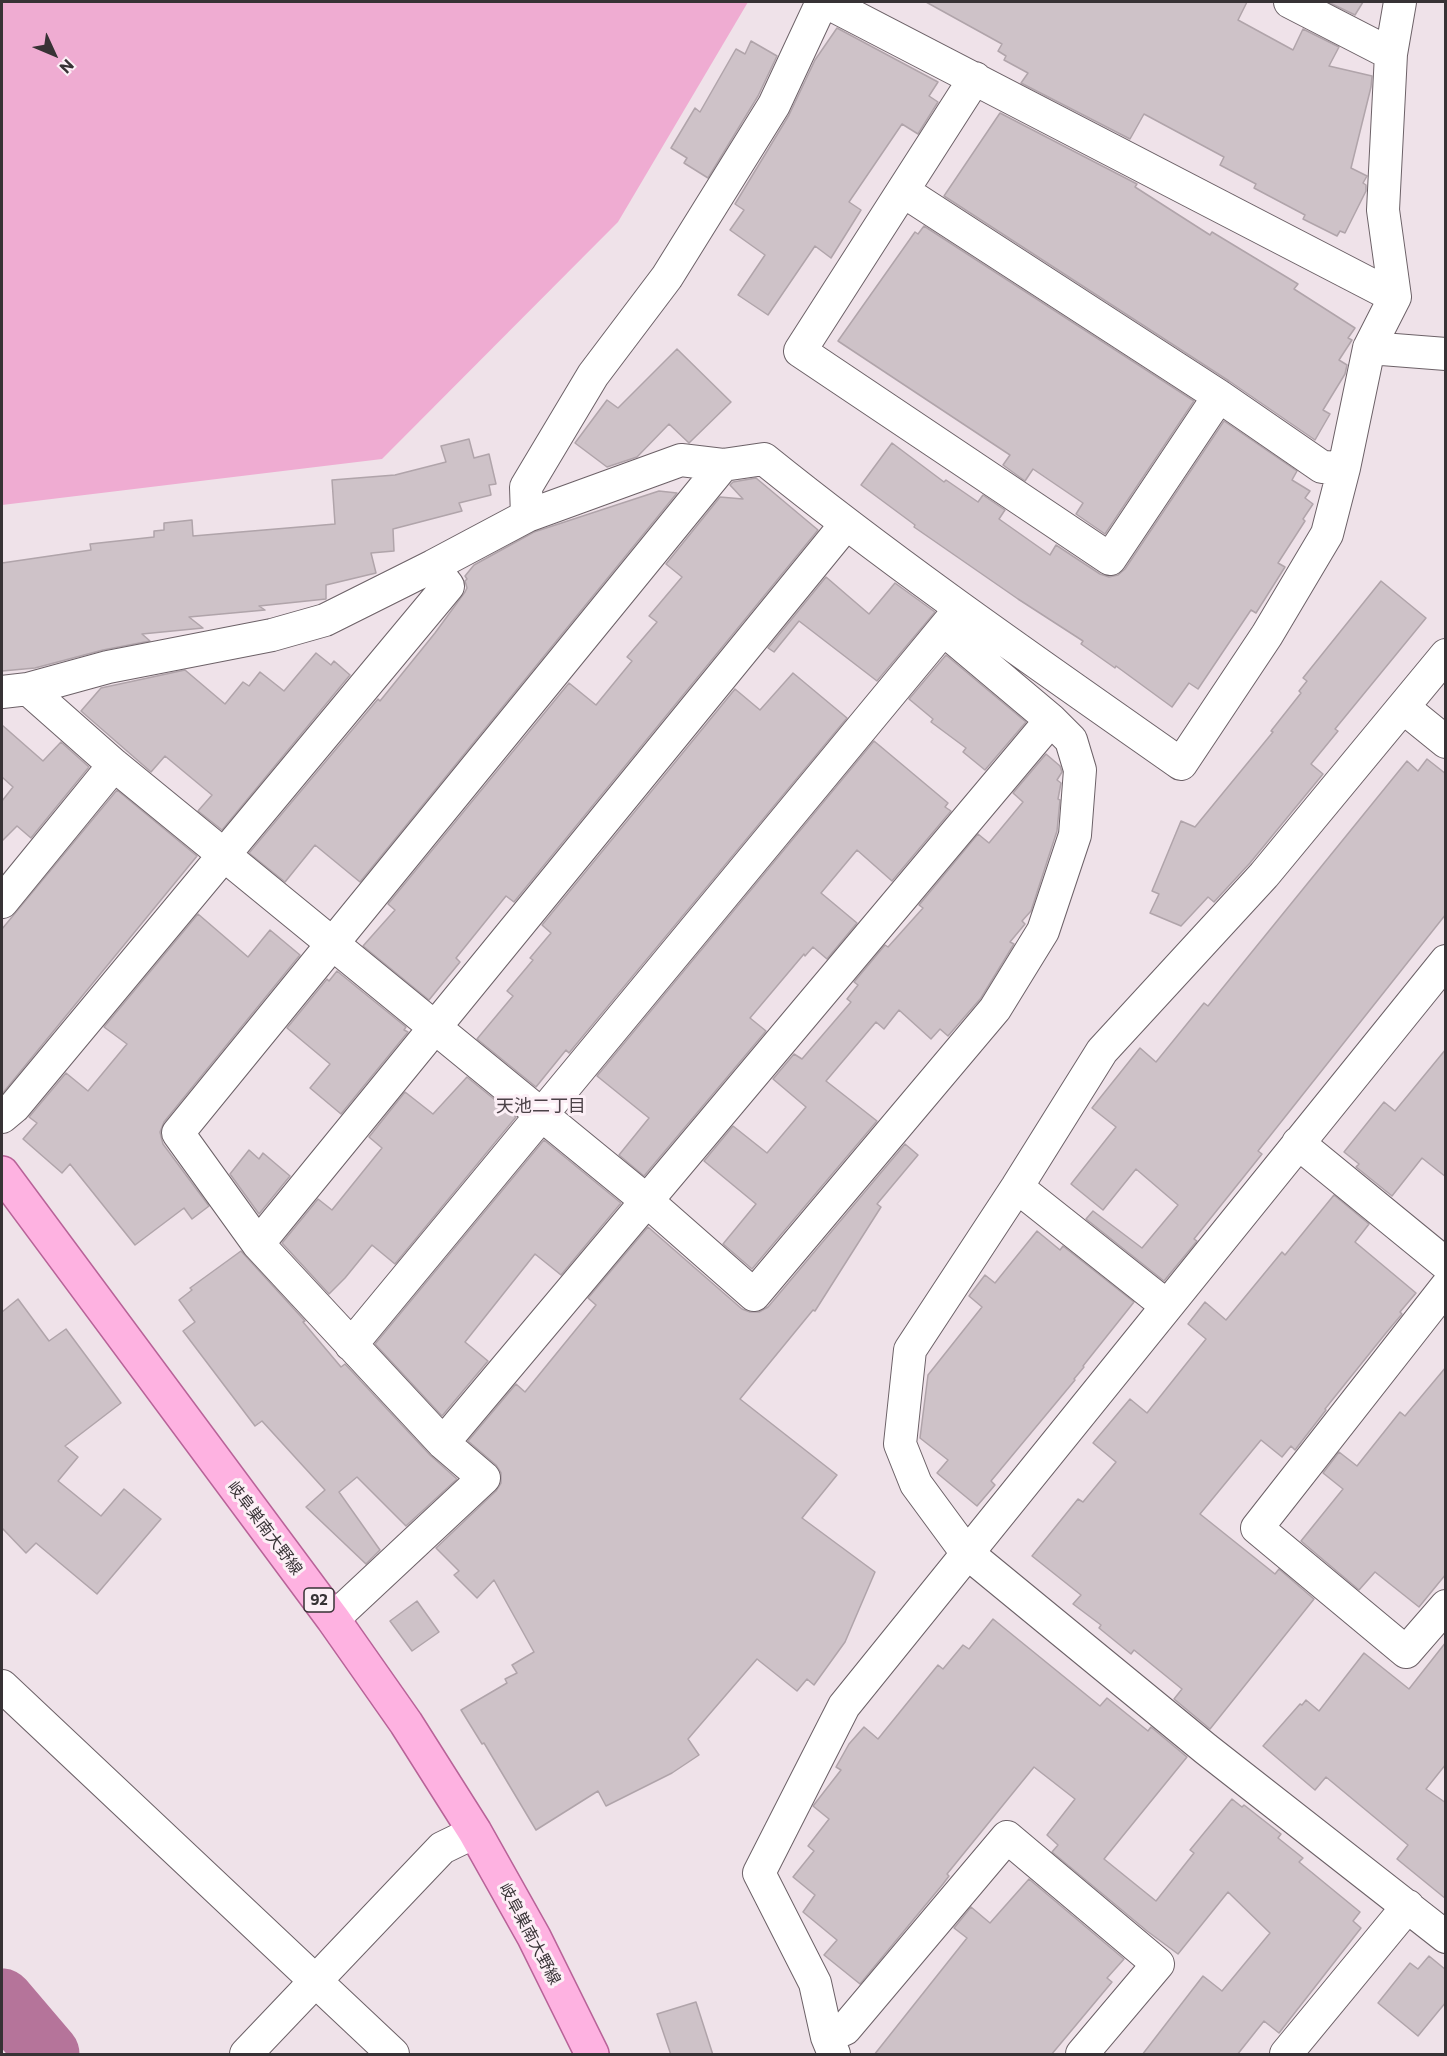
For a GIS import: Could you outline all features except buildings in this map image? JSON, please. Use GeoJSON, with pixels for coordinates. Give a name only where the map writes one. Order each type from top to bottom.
{"type":"FeatureCollection","features":[{"type":"Feature","properties":{"kind":"main road","name":"岐阜巣南大野線"},"geometry":{"type":"LineString","coordinates":[[2,1173],[333,1619],[406,1723],[475,1832],[534,1937],[592,2055]]}},
{"type":"Feature","properties":{"kind":"street"},"geometry":{"type":"LineString","coordinates":[[526,516],[526,487],[593,375],[667,277],[774,105],[824,2],[1395,297]]}},
{"type":"Feature","properties":{"kind":"street"},"geometry":{"type":"LineString","coordinates":[[1290,2],[1391,54]]}},
{"type":"Feature","properties":{"kind":"street"},"geometry":{"type":"LineString","coordinates":[[952,619],[1181,764],[1267,635],[1327,534],[1344,468],[1369,348],[1395,297],[1383,210],[1391,54],[1400,2]]}},
{"type":"Feature","properties":{"kind":"street"},"geometry":{"type":"LineString","coordinates":[[975,78],[800,351],[1110,559],[1219,396]]}},
{"type":"Feature","properties":{"kind":"street"},"geometry":{"type":"LineString","coordinates":[[903,191],[1219,396],[1322,467],[1344,468]]}},
{"type":"Feature","properties":{"kind":"street"},"geometry":{"type":"LineString","coordinates":[[1369,348],[1446,354]]}},
{"type":"Feature","properties":{"kind":"street"},"geometry":{"type":"LineString","coordinates":[[764,459],[846,524],[952,619],[1071,740],[1080,770],[1074,835],[1043,931],[987,1018],[754,1295],[647,1201],[114,765],[15,691],[108,667],[272,635],[325,620],[526,516],[681,460],[723,465],[764,459]]}},
{"type":"Feature","properties":{"kind":"street"},"geometry":{"type":"LineString","coordinates":[[333,1619],[484,1478],[443,1443],[258,1244],[178,1133],[723,465]]}},
{"type":"Feature","properties":{"kind":"street"},"geometry":{"type":"LineString","coordinates":[[258,1244],[846,524]]}},
{"type":"Feature","properties":{"kind":"street"},"geometry":{"type":"LineString","coordinates":[[2,1117],[14,1107],[225,856],[448,586],[433,566]]}},
{"type":"Feature","properties":{"kind":"street"},"geometry":{"type":"LineString","coordinates":[[351,1345],[952,619]]}},
{"type":"Feature","properties":{"kind":"street"},"geometry":{"type":"LineString","coordinates":[[1444,1934],[1206,1749],[966,1552],[916,1484],[900,1444],[910,1350],[1017,1187],[1102,1051],[1264,875],[1446,655]]}},
{"type":"Feature","properties":{"kind":"street"},"geometry":{"type":"LineString","coordinates":[[1404,708],[1446,742]]}},
{"type":"Feature","properties":{"kind":"street"},"geometry":{"type":"LineString","coordinates":[[443,1443],[1051,720]]}},
{"type":"Feature","properties":{"kind":"street"},"geometry":{"type":"LineString","coordinates":[[2,902],[114,765]]}},
{"type":"Feature","properties":{"kind":"street"},"geometry":{"type":"LineString","coordinates":[[831,2046],[815,1983],[759,1873],[844,1706],[966,1552],[1446,961]]}},
{"type":"Feature","properties":{"kind":"street"},"geometry":{"type":"LineString","coordinates":[[1298,1143],[1446,1264]]}},
{"type":"Feature","properties":{"kind":"street"},"geometry":{"type":"LineString","coordinates":[[1017,1187],[1167,1306]]}},
{"type":"Feature","properties":{"kind":"street"},"geometry":{"type":"LineString","coordinates":[[1446,1287],[1257,1528],[1406,1652],[1446,1606]]}},
{"type":"Feature","properties":{"kind":"street"},"geometry":{"type":"LineString","coordinates":[[2,1686],[393,2055]]}},
{"type":"Feature","properties":{"kind":"street"},"geometry":{"type":"LineString","coordinates":[[246,2055],[442,1848],[475,1832]]}},
{"type":"Feature","properties":{"kind":"street"},"geometry":{"type":"LineString","coordinates":[[831,2046],[1007,1836],[1158,1964],[1082,2055]]}},
{"type":"Feature","properties":{"kind":"street"},"geometry":{"type":"LineString","coordinates":[[1286,2055],[1408,1906]]}},
{"type":"Feature","properties":{"kind":"shaded area"},"geometry":{"type":"Polygon","coordinates":[[[2,2],[748,2],[618,222],[382,459],[2,505],[2,2]]]}},
{"type":"Feature","properties":{"kind":"waterway"},"geometry":{"type":"LineString","coordinates":[[2,2000],[48,2054]]}},
{"type":"Feature","properties":{"kind":"district","name":"天池二丁目"},"geometry":{"type":"Point","coordinates":[541,1106]}}]}
